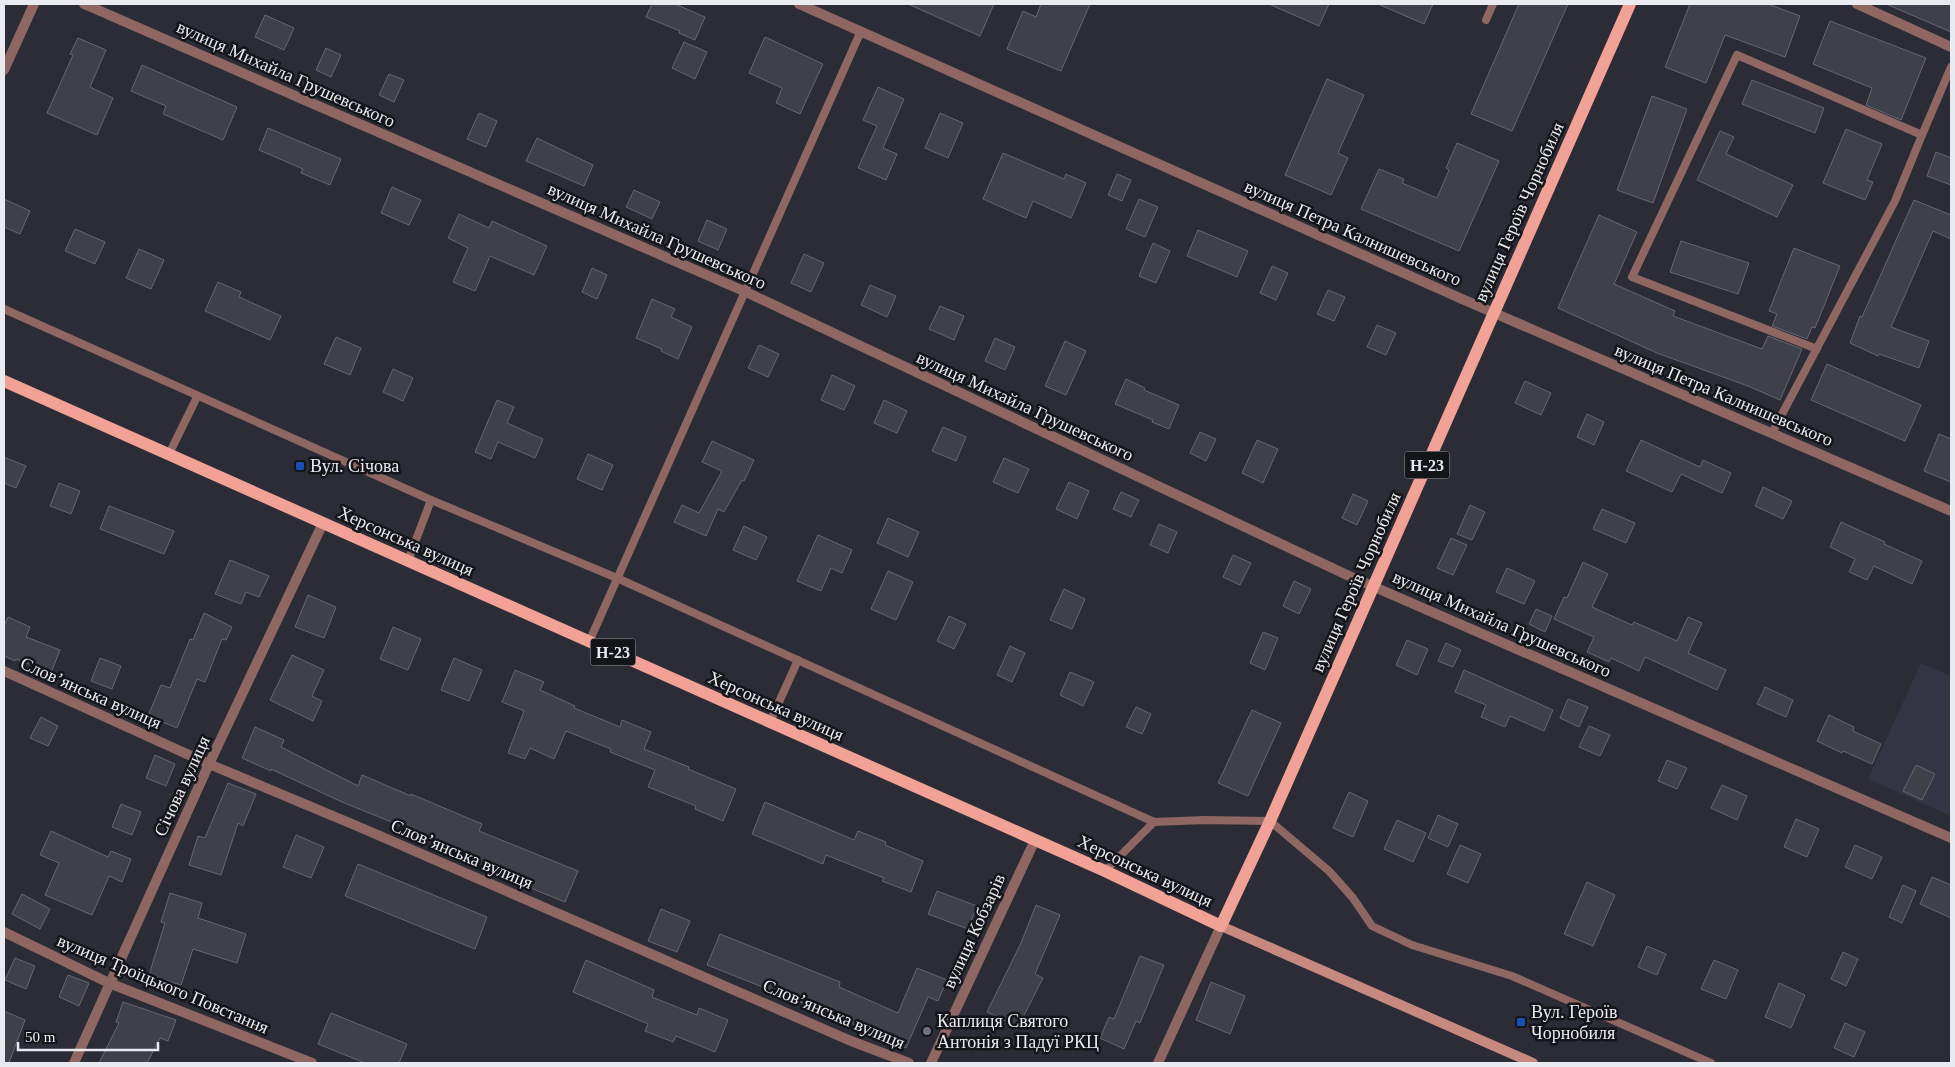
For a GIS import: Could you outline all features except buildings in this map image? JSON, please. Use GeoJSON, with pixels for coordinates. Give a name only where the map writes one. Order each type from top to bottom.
{"type":"FeatureCollection","features":[{"type":"Feature","properties":{"kind":"main road","name":"вулиця Героїв Чорнобиля"},"geometry":{"type":"LineString","coordinates":[[1221,926],[1270,821],[1630,4]]}},
{"type":"Feature","properties":{"kind":"main road","name":"Херсонська вулиця"},"geometry":{"type":"LineString","coordinates":[[4,381],[1105,871],[1221,926],[1533,1063]]}},
{"type":"Feature","properties":{"kind":"street"},"geometry":{"type":"LineString","coordinates":[[4,70],[34,4]]}},
{"type":"Feature","properties":{"kind":"street","name":"вулиця Михайла Грушевського"},"geometry":{"type":"LineString","coordinates":[[84,4],[746,292],[1373,586],[1951,838]]}},
{"type":"Feature","properties":{"kind":"street","name":"вулиця Петра Калнишевського"},"geometry":{"type":"LineString","coordinates":[[799,4],[816,7],[861,31],[1494,313],[1951,511]]}},
{"type":"Feature","properties":{"kind":"street"},"geometry":{"type":"LineString","coordinates":[[1857,4],[1951,47]]}},
{"type":"Feature","properties":{"kind":"street","name":"Січова вулиця"},"geometry":{"type":"LineString","coordinates":[[74,1063],[109,983],[323,523]]}},
{"type":"Feature","properties":{"kind":"street","name":"Словʼянська вулиця"},"geometry":{"type":"LineString","coordinates":[[4,671],[210,764],[851,1040],[909,1063]]}},
{"type":"Feature","properties":{"kind":"street","name":"вулиця Кобзарів"},"geometry":{"type":"LineString","coordinates":[[931,1063],[1035,840]]}},
{"type":"Feature","properties":{"kind":"street","name":"вулиця Героїв Чорнобиля"},"geometry":{"type":"LineString","coordinates":[[1158,1063],[1221,926]]}},
{"type":"Feature","properties":{"kind":"street","name":"вулиця Троїцького Повстання"},"geometry":{"type":"LineString","coordinates":[[4,932],[109,983],[312,1063]]}},
{"type":"Feature","properties":{"kind":"lane"},"geometry":{"type":"LineString","coordinates":[[1486,20],[1493,4]]}},
{"type":"Feature","properties":{"kind":"lane"},"geometry":{"type":"LineString","coordinates":[[589,642],[861,31]]}},
{"type":"Feature","properties":{"kind":"lane"},"geometry":{"type":"LineString","coordinates":[[1817,350],[1632,277],[1737,55],[1922,135]]}},
{"type":"Feature","properties":{"kind":"lane"},"geometry":{"type":"LineString","coordinates":[[1772,433],[1895,201],[1951,67]]}},
{"type":"Feature","properties":{"kind":"lane"},"geometry":{"type":"LineString","coordinates":[[4,309],[197,397],[431,500],[617,578],[1154,822],[1204,820],[1270,821],[1329,871],[1353,898],[1372,926],[1412,945],[1512,976],[1711,1063]]}},
{"type":"Feature","properties":{"kind":"lane"},"geometry":{"type":"LineString","coordinates":[[169,454],[197,397]]}},
{"type":"Feature","properties":{"kind":"lane"},"geometry":{"type":"LineString","coordinates":[[408,561],[431,500]]}},
{"type":"Feature","properties":{"kind":"lane"},"geometry":{"type":"LineString","coordinates":[[770,722],[798,660]]}},
{"type":"Feature","properties":{"kind":"lane"},"geometry":{"type":"LineString","coordinates":[[1105,871],[1154,822]]}},
{"type":"Feature","properties":{"kind":"shaded area"},"geometry":{"type":"Polygon","coordinates":[[[1921,663],[1951,676],[1951,816],[1868,779],[1921,663]]]}},
{"type":"Feature","properties":{"kind":"place","name":"Вул. Січова"},"geometry":{"type":"Point","coordinates":[300,466]}},
{"type":"Feature","properties":{"kind":"place","name":"Вул. Героїв Чорнобиля"},"geometry":{"type":"Point","coordinates":[1521,1022]}},
{"type":"Feature","properties":{"kind":"place","name":"Каплиця Святого Антонія з Падуї РКЦ"},"geometry":{"type":"Point","coordinates":[927,1031]}}]}
